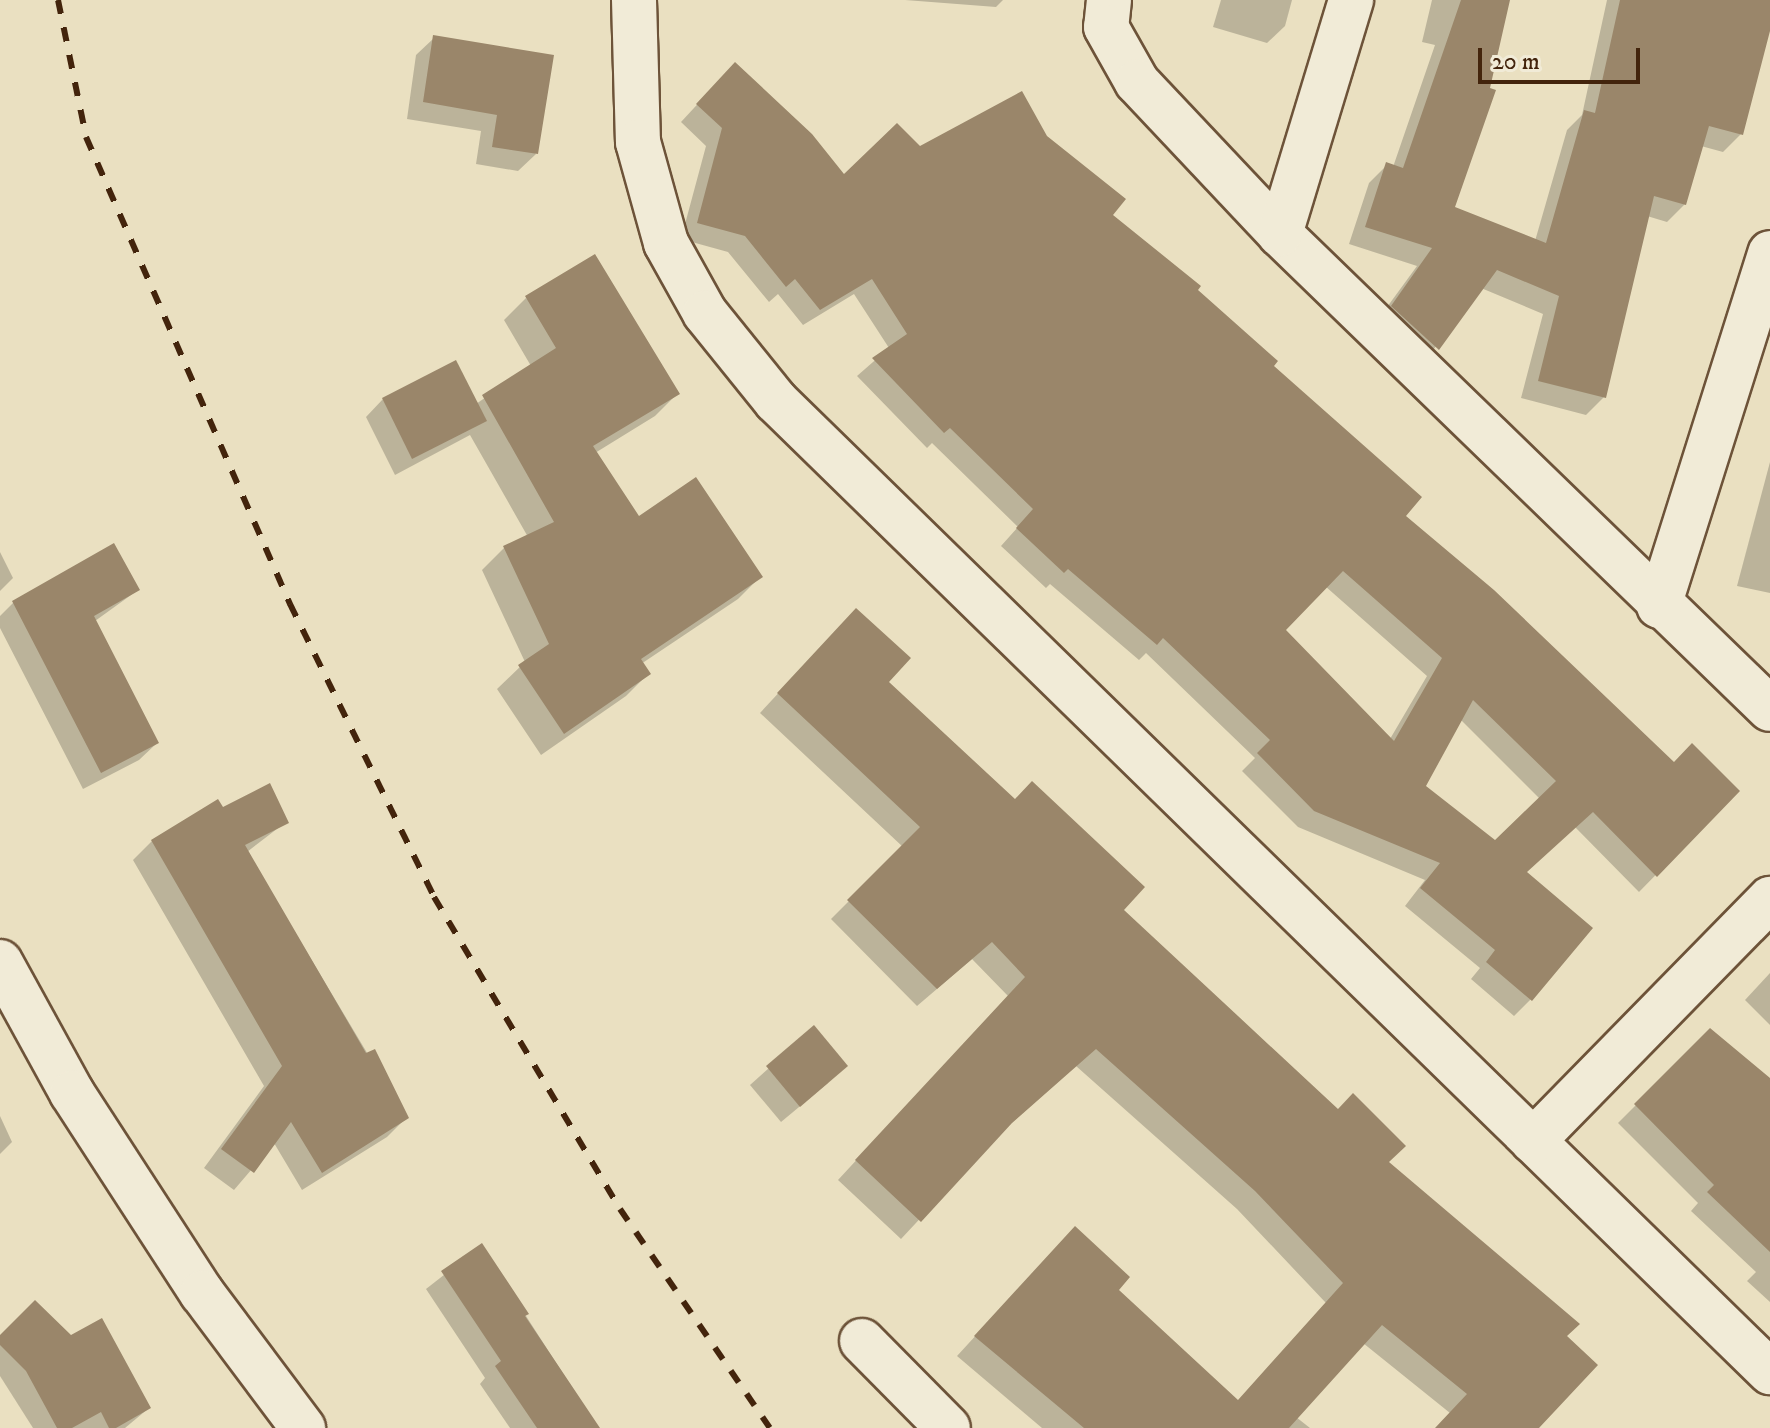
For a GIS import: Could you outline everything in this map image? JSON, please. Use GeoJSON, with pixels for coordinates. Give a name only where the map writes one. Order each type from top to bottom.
{"type":"FeatureCollection","features":[{"type":"Feature","properties":{"kind":"street"},"geometry":{"type":"LineString","coordinates":[[634,0],[638,142],[666,243],[705,313],[776,401],[1770,1372]]}},
{"type":"Feature","properties":{"kind":"street"},"geometry":{"type":"LineString","coordinates":[[1109,0],[1106,27],[1137,82],[1280,234],[1659,606],[1770,709]]}},
{"type":"Feature","properties":{"kind":"street"},"geometry":{"type":"LineString","coordinates":[[1280,234],[1351,0]]}},
{"type":"Feature","properties":{"kind":"street"},"geometry":{"type":"LineString","coordinates":[[1659,606],[1770,253]]}},
{"type":"Feature","properties":{"kind":"street"},"geometry":{"type":"LineString","coordinates":[[1533,1141],[1770,899]]}},
{"type":"Feature","properties":{"kind":"street"},"geometry":{"type":"LineString","coordinates":[[0,962],[72,1093],[193,1280],[303,1428]]}},
{"type":"Feature","properties":{"kind":"street"},"geometry":{"type":"LineString","coordinates":[[862,1341],[948,1428]]}},
{"type":"Feature","properties":{"kind":"building"},"geometry":{"type":"Polygon","coordinates":[[[1461,0],[1510,0],[1490,88],[1496,90],[1455,207],[1546,243],[1584,110],[1595,113],[1620,0],[1770,0],[1770,31],[1743,135],[1709,126],[1686,205],[1654,196],[1606,398],[1538,381],[1559,296],[1497,270],[1439,350],[1391,306],[1432,248],[1365,227],[1386,162],[1403,168],[1461,0]]]}},
{"type":"Feature","properties":{"kind":"building"},"geometry":{"type":"Polygon","coordinates":[[[433,35],[554,55],[538,154],[492,147],[497,115],[423,102],[433,35]]]}},
{"type":"Feature","properties":{"kind":"building"},"geometry":{"type":"Polygon","coordinates":[[[735,62],[812,134],[844,174],[897,123],[920,146],[1022,91],[1047,136],[1126,199],[1113,215],[1201,286],[1198,290],[1278,361],[1274,366],[1422,497],[1406,516],[1494,590],[1674,762],[1692,743],[1740,791],[1657,877],[1593,812],[1527,872],[1593,928],[1532,1001],[1486,962],[1495,950],[1420,888],[1440,863],[1314,811],[1257,753],[1270,740],[1163,638],[1157,645],[1068,569],[1064,573],[1016,528],[1033,509],[950,428],[944,433],[872,358],[907,334],[872,279],[820,310],[795,279],[786,287],[745,236],[697,223],[722,128],[696,104],[735,62]],[[1343,571],[1286,630],[1394,741],[1442,658],[1343,571]],[[1473,700],[1426,786],[1495,840],[1556,781],[1473,700]]]}},
{"type":"Feature","properties":{"kind":"building"},"geometry":{"type":"Polygon","coordinates":[[[595,254],[680,394],[593,446],[639,516],[696,477],[763,577],[641,659],[651,674],[564,734],[518,665],[549,644],[503,546],[554,522],[482,395],[556,348],[525,296],[595,254]]]}},
{"type":"Feature","properties":{"kind":"building"},"geometry":{"type":"Polygon","coordinates":[[[456,360],[487,421],[412,459],[382,398],[456,360]]]}},
{"type":"Feature","properties":{"kind":"building"},"geometry":{"type":"Polygon","coordinates":[[[114,543],[140,590],[94,616],[159,743],[101,773],[12,601],[114,543]]]}},
{"type":"Feature","properties":{"kind":"building"},"geometry":{"type":"Polygon","coordinates":[[[856,608],[911,658],[889,682],[1015,799],[1032,781],[1145,887],[1124,910],[1338,1109],[1353,1093],[1406,1146],[1389,1162],[1580,1324],[1567,1336],[1598,1365],[1539,1428],[1435,1428],[1467,1394],[1382,1325],[1289,1428],[1084,1428],[974,1336],[1075,1226],[1130,1277],[1119,1290],[1238,1400],[1343,1283],[1255,1191],[1096,1049],[1012,1123],[921,1222],[855,1160],[1025,977],[992,942],[937,989],[847,900],[920,827],[777,693],[856,608]]]}},
{"type":"Feature","properties":{"kind":"building"},"geometry":{"type":"Polygon","coordinates":[[[270,783],[289,823],[245,845],[366,1053],[375,1049],[409,1118],[322,1173],[291,1122],[254,1173],[221,1149],[282,1066],[151,840],[218,799],[223,807],[270,783]]]}},
{"type":"Feature","properties":{"kind":"building"},"geometry":{"type":"Polygon","coordinates":[[[814,1025],[848,1066],[800,1107],[766,1066],[814,1025]]]}},
{"type":"Feature","properties":{"kind":"building"},"geometry":{"type":"Polygon","coordinates":[[[1710,1028],[1770,1078],[1770,1252],[1707,1192],[1714,1185],[1634,1104],[1710,1028]]]}},
{"type":"Feature","properties":{"kind":"building"},"geometry":{"type":"Polygon","coordinates":[[[482,1243],[529,1314],[525,1316],[600,1428],[537,1428],[495,1366],[501,1361],[441,1271],[482,1243]]]}},
{"type":"Feature","properties":{"kind":"building"},"geometry":{"type":"Polygon","coordinates":[[[35,1300],[71,1335],[102,1318],[151,1408],[116,1428],[109,1428],[101,1412],[72,1428],[57,1428],[26,1371],[0,1345],[0,1335],[35,1300]]]}},
{"type":"Feature","properties":{"kind":"railway"},"geometry":{"type":"LineString","coordinates":[[58,0],[86,137],[290,604],[434,897],[620,1209],[770,1428]]}}]}
